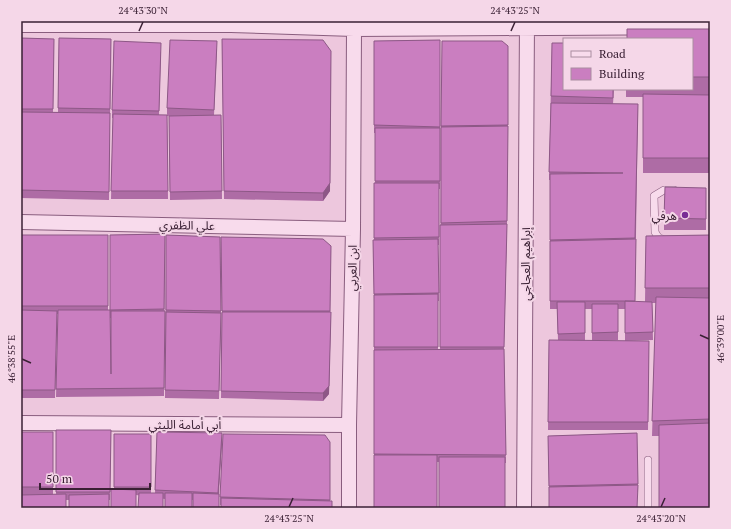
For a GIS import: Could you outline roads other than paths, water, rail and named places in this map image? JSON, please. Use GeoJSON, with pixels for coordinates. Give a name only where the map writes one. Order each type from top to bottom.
{"type":"FeatureCollection","features":[{"type":"Feature","properties":{"kind":"street"},"geometry":{"type":"LineString","coordinates":[[21,25],[65,23],[231,23],[354,29],[527,25],[710,27]]}},
{"type":"Feature","properties":{"kind":"street","name":"إبراهيم العجاجي"},"geometry":{"type":"LineString","coordinates":[[524,508],[527,25]]}},
{"type":"Feature","properties":{"kind":"street","name":"ابن العربي"},"geometry":{"type":"LineString","coordinates":[[349,508],[354,29]]}},
{"type":"Feature","properties":{"kind":"street","name":"علي الظفري"},"geometry":{"type":"LineString","coordinates":[[21,222],[353,229]]}},
{"type":"Feature","properties":{"kind":"street","name":"أبي أمامة الليثي"},"geometry":{"type":"LineString","coordinates":[[21,423],[349,425]]}},
{"type":"Feature","properties":{"kind":"lane"},"geometry":{"type":"LineString","coordinates":[[671,241],[663,240],[658,237],[655,232],[654,196],[664,190],[679,190]]}},
{"type":"Feature","properties":{"kind":"lane"},"geometry":{"type":"LineString","coordinates":[[648,460],[648,508]]}},
{"type":"Feature","properties":{"kind":"place","name":"هرفي"},"geometry":{"type":"Point","coordinates":[685,215]}}]}
